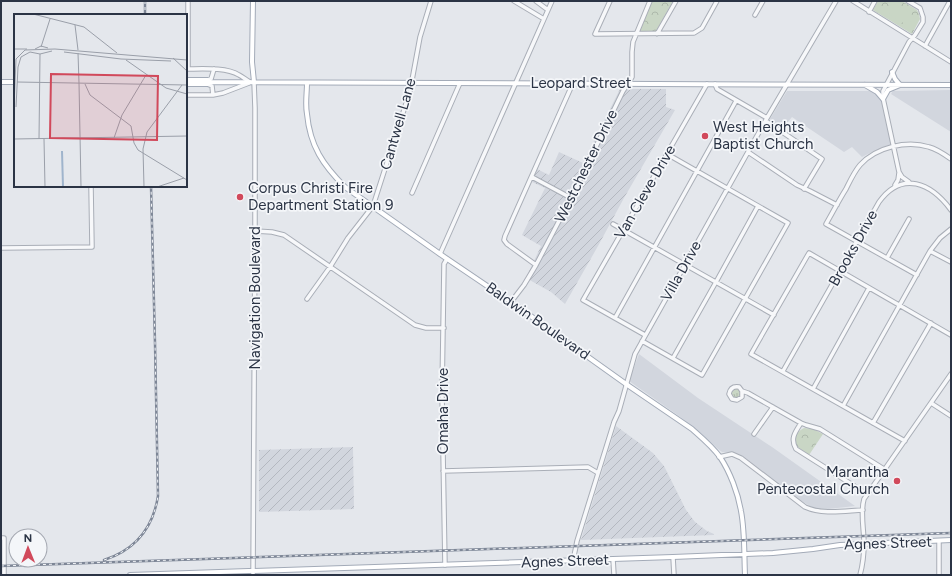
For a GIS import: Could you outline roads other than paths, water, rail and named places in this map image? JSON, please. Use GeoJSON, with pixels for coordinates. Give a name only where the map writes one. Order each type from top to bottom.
{"type":"FeatureCollection","features":[{"type":"Feature","properties":{"kind":"main road","name":"Navigation Boulevard"},"geometry":{"type":"LineString","coordinates":[[252,82],[253,1]]}},
{"type":"Feature","properties":{"kind":"main road"},"geometry":{"type":"LineString","coordinates":[[865,85],[877,92],[883,99],[888,90],[900,85],[892,72]]}},
{"type":"Feature","properties":{"kind":"main road","name":"Leopard Street"},"geometry":{"type":"LineString","coordinates":[[187,80],[208,82],[411,84],[573,83],[951,85]]}},
{"type":"Feature","properties":{"kind":"main road"},"geometry":{"type":"LineString","coordinates":[[1,82],[14,82]]}},
{"type":"Feature","properties":{"kind":"main road","name":"Leopard Street"},"geometry":{"type":"LineString","coordinates":[[187,84],[208,82]]}},
{"type":"Feature","properties":{"kind":"main road","name":"Baldwin Boulevard"},"geometry":{"type":"LineString","coordinates":[[307,83],[306,113],[310,133],[324,164],[345,187],[692,429],[701,436],[720,457],[734,486],[741,509],[743,521],[745,575]]}},
{"type":"Feature","properties":{"kind":"main road","name":"Agnes Street"},"geometry":{"type":"LineString","coordinates":[[130,575],[253,573],[773,553],[840,545],[951,540]]}},
{"type":"Feature","properties":{"kind":"street"},"geometry":{"type":"LineString","coordinates":[[188,1],[187,69],[224,70],[239,74],[252,82]]}},
{"type":"Feature","properties":{"kind":"street","name":"Cantwell Lane"},"geometry":{"type":"LineString","coordinates":[[307,299],[330,267],[348,238],[373,206],[408,98],[420,37],[431,1]]}},
{"type":"Feature","properties":{"kind":"street"},"geometry":{"type":"LineString","coordinates":[[514,1],[544,19]]}},
{"type":"Feature","properties":{"kind":"street"},"geometry":{"type":"LineString","coordinates":[[536,1],[548,10]]}},
{"type":"Feature","properties":{"kind":"street"},"geometry":{"type":"LineString","coordinates":[[440,254],[552,1]]}},
{"type":"Feature","properties":{"kind":"street"},"geometry":{"type":"LineString","coordinates":[[610,1],[595,34],[694,33],[702,28],[717,1]]}},
{"type":"Feature","properties":{"kind":"street","name":"Westchester Drive"},"geometry":{"type":"LineString","coordinates":[[511,302],[524,285],[536,265],[571,198],[623,91],[632,77],[633,42],[650,1]]}},
{"type":"Feature","properties":{"kind":"street"},"geometry":{"type":"LineString","coordinates":[[657,34],[676,1]]}},
{"type":"Feature","properties":{"kind":"street"},"geometry":{"type":"LineString","coordinates":[[756,15],[763,1]]}},
{"type":"Feature","properties":{"kind":"street","name":"Villa Drive"},"geometry":{"type":"LineString","coordinates":[[573,561],[577,541],[614,422],[619,411],[635,354],[748,152],[836,1]]}},
{"type":"Feature","properties":{"kind":"street"},"geometry":{"type":"LineString","coordinates":[[853,1],[951,62]]}},
{"type":"Feature","properties":{"kind":"street"},"geometry":{"type":"LineString","coordinates":[[869,12],[875,1]]}},
{"type":"Feature","properties":{"kind":"street"},"geometry":{"type":"LineString","coordinates":[[925,46],[950,1]]}},
{"type":"Feature","properties":{"kind":"street"},"geometry":{"type":"LineString","coordinates":[[893,188],[898,180],[899,172],[883,99],[883,91],[908,42],[915,35],[922,22],[923,17],[920,8],[911,2]]}},
{"type":"Feature","properties":{"kind":"street"},"geometry":{"type":"LineString","coordinates":[[214,69],[211,79],[208,82],[212,86],[214,95]]}},
{"type":"Feature","properties":{"kind":"street"},"geometry":{"type":"LineString","coordinates":[[187,95],[214,95],[252,82]]}},
{"type":"Feature","properties":{"kind":"street","name":"Navigation Boulevard"},"geometry":{"type":"LineString","coordinates":[[252,82],[255,108],[253,573]]}},
{"type":"Feature","properties":{"kind":"street"},"geometry":{"type":"LineString","coordinates":[[412,193],[460,83]]}},
{"type":"Feature","properties":{"kind":"street"},"geometry":{"type":"LineString","coordinates":[[536,265],[507,244],[504,240],[573,83]]}},
{"type":"Feature","properties":{"kind":"street","name":"Van Cleve Drive"},"geometry":{"type":"LineString","coordinates":[[615,318],[583,300],[707,84]]}},
{"type":"Feature","properties":{"kind":"street"},"geometry":{"type":"LineString","coordinates":[[715,84],[717,89],[767,120],[822,159],[804,189]]}},
{"type":"Feature","properties":{"kind":"street"},"geometry":{"type":"LineString","coordinates":[[645,335],[615,318],[736,101]]}},
{"type":"Feature","properties":{"kind":"street"},"geometry":{"type":"LineString","coordinates":[[917,274],[826,224],[857,170],[864,161],[879,151],[908,144],[922,145],[934,149],[951,159]]}},
{"type":"Feature","properties":{"kind":"street"},"geometry":{"type":"LineString","coordinates":[[748,152],[797,185],[837,205]]}},
{"type":"Feature","properties":{"kind":"street"},"geometry":{"type":"LineString","coordinates":[[642,341],[702,374],[788,223],[667,154]]}},
{"type":"Feature","properties":{"kind":"street"},"geometry":{"type":"LineString","coordinates":[[899,172],[904,179],[934,192],[951,210]]}},
{"type":"Feature","properties":{"kind":"street"},"geometry":{"type":"LineString","coordinates":[[532,177],[571,198]]}},
{"type":"Feature","properties":{"kind":"street"},"geometry":{"type":"LineString","coordinates":[[893,188],[902,184],[912,183]]}},
{"type":"Feature","properties":{"kind":"street"},"geometry":{"type":"LineString","coordinates":[[1,248],[92,247],[91,187]]}},
{"type":"Feature","properties":{"kind":"street","name":"Brooks Drive"},"geometry":{"type":"LineString","coordinates":[[783,371],[879,202],[887,192],[893,188]]}},
{"type":"Feature","properties":{"kind":"street"},"geometry":{"type":"LineString","coordinates":[[672,358],[758,206]]}},
{"type":"Feature","properties":{"kind":"street"},"geometry":{"type":"LineString","coordinates":[[887,258],[909,219]]}},
{"type":"Feature","properties":{"kind":"street"},"geometry":{"type":"LineString","coordinates":[[613,224],[774,315]]}},
{"type":"Feature","properties":{"kind":"street"},"geometry":{"type":"LineString","coordinates":[[843,406],[930,251],[940,238],[951,229]]}},
{"type":"Feature","properties":{"kind":"street"},"geometry":{"type":"LineString","coordinates":[[255,231],[272,232],[284,235],[415,325],[426,328],[444,328]]}},
{"type":"Feature","properties":{"kind":"street"},"geometry":{"type":"LineString","coordinates":[[930,251],[951,262]]}},
{"type":"Feature","properties":{"kind":"street"},"geometry":{"type":"LineString","coordinates":[[905,440],[751,354],[810,253],[951,335]]}},
{"type":"Feature","properties":{"kind":"street","name":"Omaha Drive"},"geometry":{"type":"LineString","coordinates":[[445,565],[442,394],[444,264],[447,258]]}},
{"type":"Feature","properties":{"kind":"street"},"geometry":{"type":"LineString","coordinates":[[813,389],[869,288]]}},
{"type":"Feature","properties":{"kind":"street"},"geometry":{"type":"LineString","coordinates":[[873,423],[931,323]]}},
{"type":"Feature","properties":{"kind":"street"},"geometry":{"type":"LineString","coordinates":[[860,575],[864,560],[864,499],[951,374]]}},
{"type":"Feature","properties":{"kind":"street"},"geometry":{"type":"LineString","coordinates":[[742,391],[801,423],[820,429],[884,470]]}},
{"type":"Feature","properties":{"kind":"street"},"geometry":{"type":"LineString","coordinates":[[931,403],[951,416]]}},
{"type":"Feature","properties":{"kind":"street"},"geometry":{"type":"LineString","coordinates":[[754,434],[773,407]]}},
{"type":"Feature","properties":{"kind":"street"},"geometry":{"type":"LineString","coordinates":[[801,423],[793,435],[796,449],[868,494]]}},
{"type":"Feature","properties":{"kind":"street"},"geometry":{"type":"LineString","coordinates":[[720,457],[732,454],[741,458],[806,507],[811,509],[819,511],[863,510]]}},
{"type":"Feature","properties":{"kind":"street"},"geometry":{"type":"LineString","coordinates":[[443,471],[588,467],[598,473]]}},
{"type":"Feature","properties":{"kind":"street"},"geometry":{"type":"LineString","coordinates":[[1,538],[4,538],[4,575]]}},
{"type":"Feature","properties":{"kind":"street"},"geometry":{"type":"LineString","coordinates":[[939,541],[939,575]]}},
{"type":"Feature","properties":{"kind":"street"},"geometry":{"type":"LineString","coordinates":[[673,557],[674,575]]}},
{"type":"Feature","properties":{"kind":"street"},"geometry":{"type":"LineString","coordinates":[[613,559],[614,575]]}},
{"type":"Feature","properties":{"kind":"railway"},"geometry":{"type":"LineString","coordinates":[[145,1],[145,14]]}},
{"type":"Feature","properties":{"kind":"railway"},"geometry":{"type":"LineString","coordinates":[[104,560],[125,550],[141,536],[152,518],[156,508],[158,496],[151,187]]}},
{"type":"Feature","properties":{"kind":"railway"},"geometry":{"type":"LineString","coordinates":[[1,566],[951,533]]}},
{"type":"Feature","properties":{"kind":"place","name":"West Heights Baptist Church"},"geometry":{"type":"Point","coordinates":[705,136]}},
{"type":"Feature","properties":{"kind":"place","name":"Corpus Christi Fire Department Station 9"},"geometry":{"type":"Point","coordinates":[240,197]}},
{"type":"Feature","properties":{"kind":"place","name":"Marantha Pentecostal Church"},"geometry":{"type":"Point","coordinates":[897,481]}}]}
